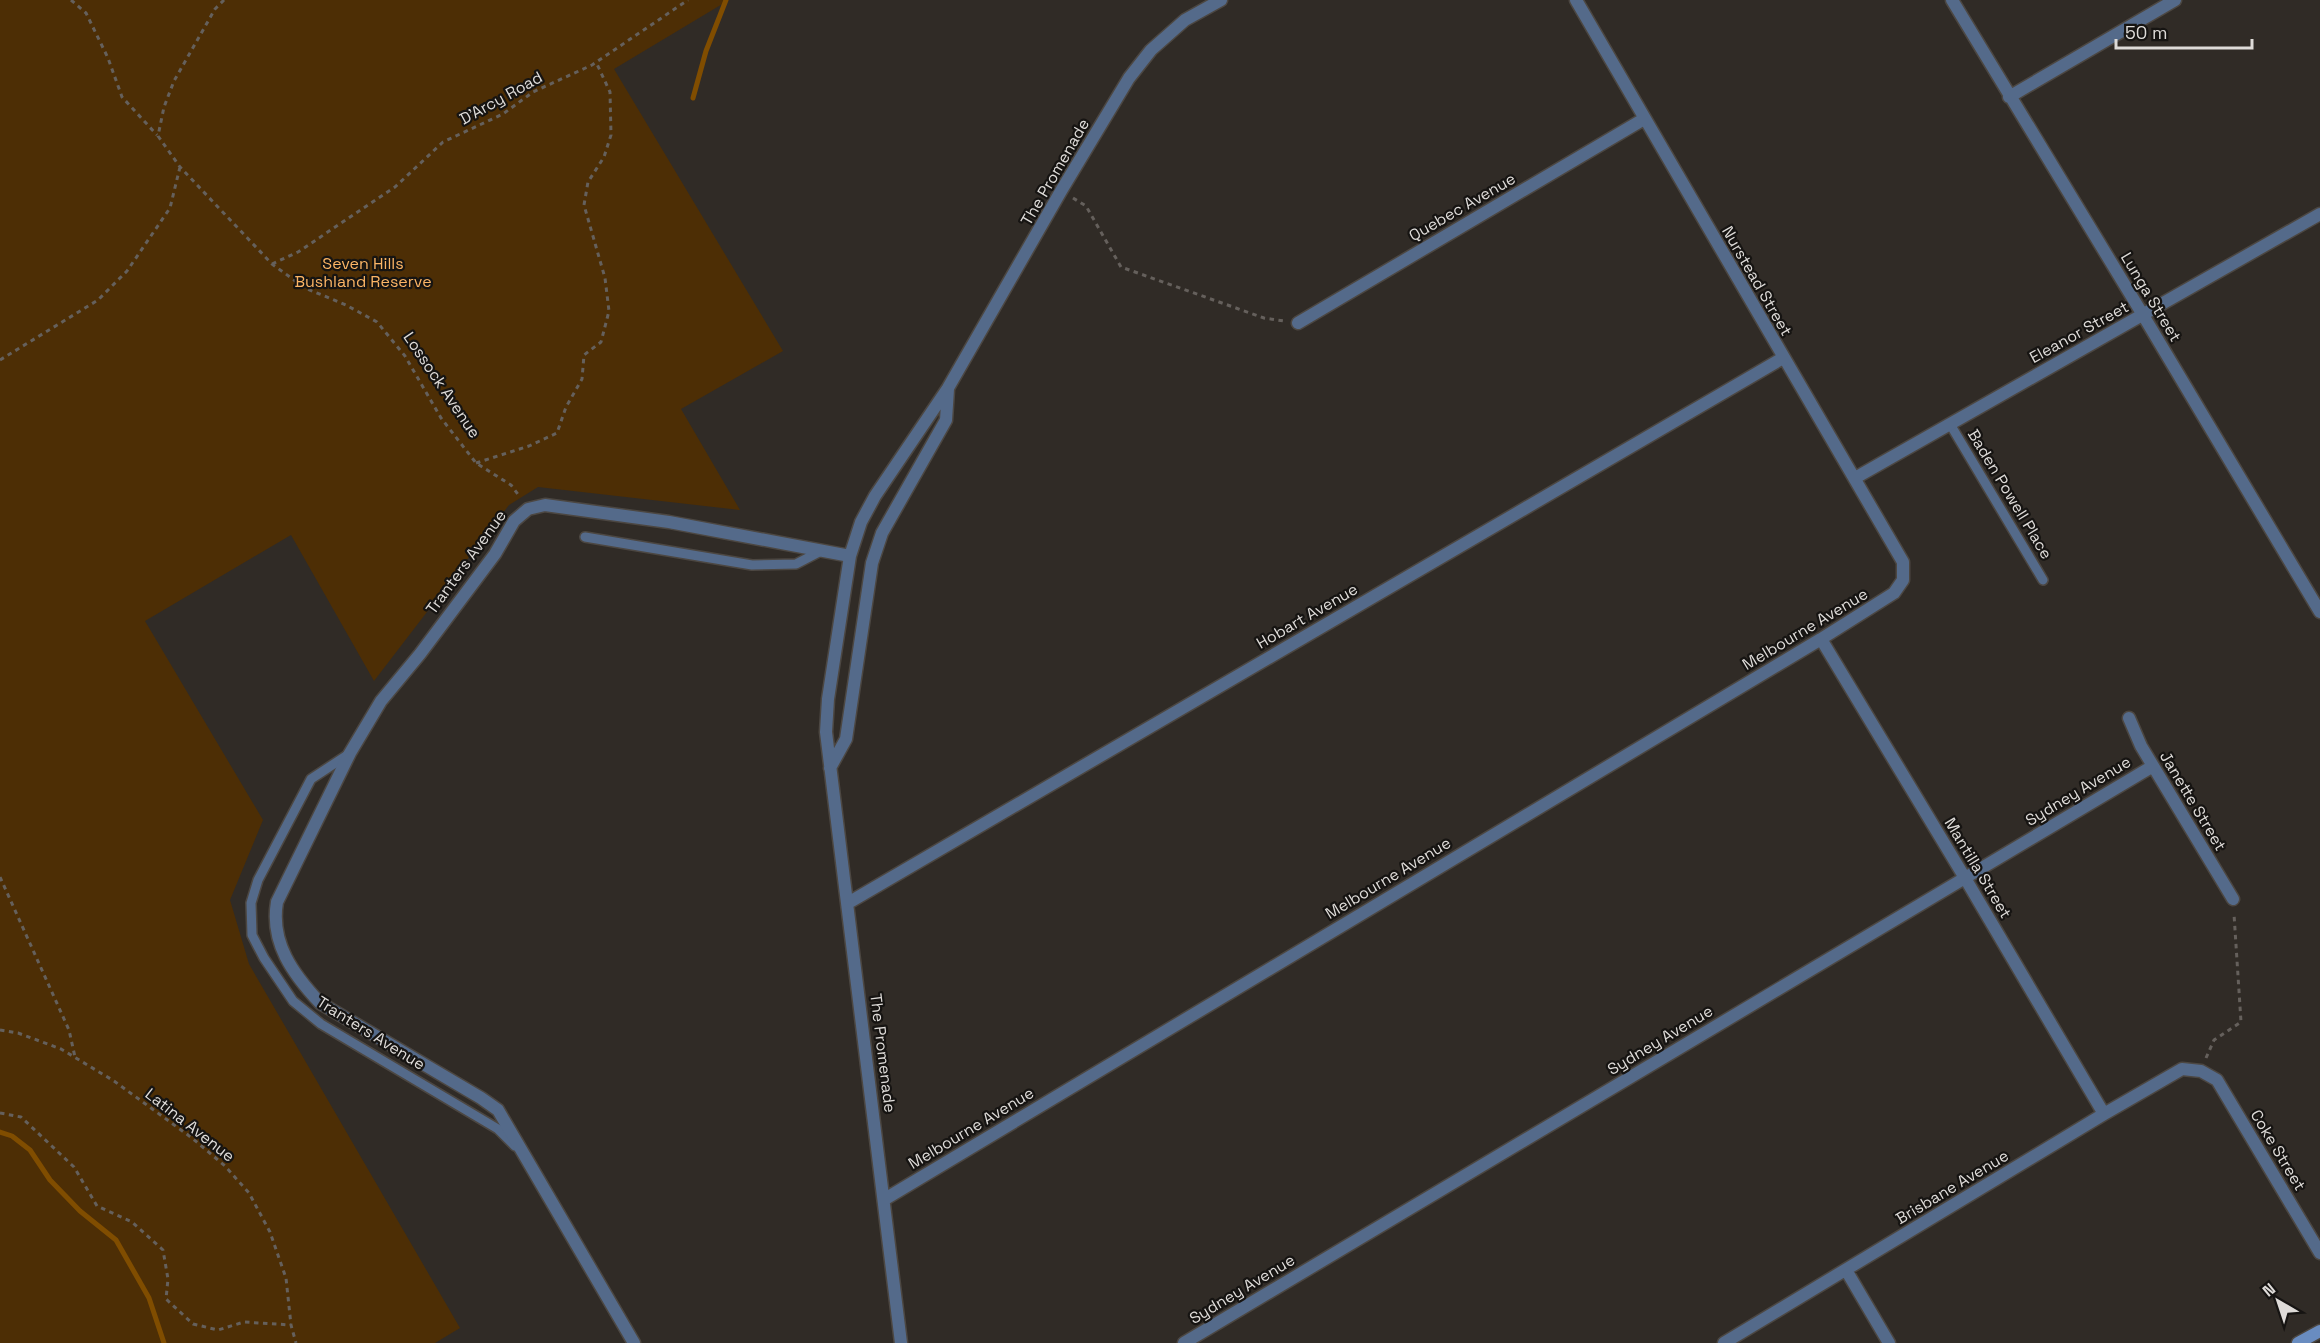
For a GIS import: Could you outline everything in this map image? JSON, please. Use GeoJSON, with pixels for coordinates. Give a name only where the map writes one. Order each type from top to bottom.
{"type":"FeatureCollection","features":[{"type":"Feature","properties":{"kind":"main road"},"geometry":{"type":"LineString","coordinates":[[2298,1343],[2320,1330]]}},
{"type":"Feature","properties":{"kind":"street","name":"The Promenade"},"geometry":{"type":"LineString","coordinates":[[901,1343],[826,732],[828,699],[850,556],[861,522],[875,496],[948,388],[1129,78],[1151,50],[1185,20],[1221,0]]}},
{"type":"Feature","properties":{"kind":"street","name":"Nurstead Street"},"geometry":{"type":"LineString","coordinates":[[1576,0],[1903,562],[1903,580]]}},
{"type":"Feature","properties":{"kind":"street","name":"Lunga Street"},"geometry":{"type":"LineString","coordinates":[[1952,0],[2320,612]]}},
{"type":"Feature","properties":{"kind":"street"},"geometry":{"type":"LineString","coordinates":[[2009,97],[2175,0]]}},
{"type":"Feature","properties":{"kind":"street","name":"Quebec Avenue"},"geometry":{"type":"LineString","coordinates":[[1298,323],[1644,119]]}},
{"type":"Feature","properties":{"kind":"street","name":"Eleanor Street"},"geometry":{"type":"LineString","coordinates":[[1855,478],[2320,214]]}},
{"type":"Feature","properties":{"kind":"street","name":"Hobart Avenue"},"geometry":{"type":"LineString","coordinates":[[848,903],[1783,358]]}},
{"type":"Feature","properties":{"kind":"street","name":"The Promenade"},"geometry":{"type":"LineString","coordinates":[[830,768],[846,739],[872,563],[882,533],[946,420],[948,388]]}},
{"type":"Feature","properties":{"kind":"street"},"geometry":{"type":"LineString","coordinates":[[528,509],[545,505],[669,522],[850,556]]}},
{"type":"Feature","properties":{"kind":"street","name":"Tranters Avenue"},"geometry":{"type":"LineString","coordinates":[[528,509],[514,521],[495,554],[420,654],[381,701],[350,753],[277,902],[274,919],[279,945],[300,982],[320,1003],[498,1110],[634,1343]]}},
{"type":"Feature","properties":{"kind":"street","name":"Melbourne Avenue"},"geometry":{"type":"LineString","coordinates":[[885,1199],[1821,639],[1894,593],[1903,580]]}},
{"type":"Feature","properties":{"kind":"street","name":"Mantilla Street"},"geometry":{"type":"LineString","coordinates":[[1821,639],[2104,1114]]}},
{"type":"Feature","properties":{"kind":"street","name":"Janette Street"},"geometry":{"type":"LineString","coordinates":[[2129,718],[2141,746],[2233,898]]}},
{"type":"Feature","properties":{"kind":"street","name":"Sydney Avenue"},"geometry":{"type":"LineString","coordinates":[[1184,1343],[2153,766]]}},
{"type":"Feature","properties":{"kind":"street","name":"Brisbane Avenue"},"geometry":{"type":"LineString","coordinates":[[1724,1343],[2104,1114],[2182,1070],[2201,1071]]}},
{"type":"Feature","properties":{"kind":"street","name":"Coke Street"},"geometry":{"type":"LineString","coordinates":[[2201,1071],[2217,1080],[2320,1253]]}},
{"type":"Feature","properties":{"kind":"street"},"geometry":{"type":"LineString","coordinates":[[1846,1270],[1889,1343]]}},
{"type":"Feature","properties":{"kind":"lane","name":"Baden Powell Place"},"geometry":{"type":"LineString","coordinates":[[1950,424],[2043,580]]}},
{"type":"Feature","properties":{"kind":"lane"},"geometry":{"type":"LineString","coordinates":[[585,537],[752,565],[796,564],[822,551]]}},
{"type":"Feature","properties":{"kind":"lane","name":"Tranters Avenue"},"geometry":{"type":"LineString","coordinates":[[350,753],[311,779],[258,880],[251,903],[252,935],[264,958],[293,1001],[321,1024],[498,1129],[526,1155]]}},
{"type":"Feature","properties":{"kind":"path","name":"Lossock Avenue"},"geometry":{"type":"LineString","coordinates":[[71,0],[87,12],[108,58],[122,97],[158,136],[180,167],[272,264],[305,288],[376,322],[405,356],[441,418],[476,463],[511,485],[528,509]]}},
{"type":"Feature","properties":{"kind":"path"},"geometry":{"type":"LineString","coordinates":[[158,136],[164,107],[174,81],[215,9],[224,0]]}},
{"type":"Feature","properties":{"kind":"path","name":"D'Arcy Road"},"geometry":{"type":"LineString","coordinates":[[272,264],[298,252],[395,187],[444,141],[503,114],[533,92],[596,62],[688,0]]}},
{"type":"Feature","properties":{"kind":"path"},"geometry":{"type":"LineString","coordinates":[[476,463],[529,446],[557,433],[566,407],[582,379],[584,355],[601,342],[609,311],[605,278],[584,204],[588,182],[604,157],[611,135],[612,112],[610,92],[596,62]]}},
{"type":"Feature","properties":{"kind":"path"},"geometry":{"type":"LineString","coordinates":[[0,360],[98,300],[127,271],[170,208],[180,167]]}},
{"type":"Feature","properties":{"kind":"path"},"geometry":{"type":"LineString","coordinates":[[1061,191],[1086,206],[1121,267],[1264,318],[1298,323]]}},
{"type":"Feature","properties":{"kind":"path"},"geometry":{"type":"LineString","coordinates":[[0,876],[69,1030],[75,1057]]}},
{"type":"Feature","properties":{"kind":"path"},"geometry":{"type":"LineString","coordinates":[[2201,1071],[2214,1040],[2241,1022],[2233,898]]}},
{"type":"Feature","properties":{"kind":"path","name":"Latina Avenue"},"geometry":{"type":"LineString","coordinates":[[0,1030],[18,1033],[75,1057],[114,1081],[192,1138],[225,1166],[249,1193],[270,1232],[286,1278],[291,1325],[296,1343]]}},
{"type":"Feature","properties":{"kind":"path"},"geometry":{"type":"LineString","coordinates":[[0,1113],[21,1117],[74,1167],[97,1206],[132,1222],[163,1250],[168,1279],[166,1299],[193,1324],[218,1330],[244,1322],[291,1325]]}},
{"type":"Feature","properties":{"kind":"green space","name":"Seven Hills Bushland Reserve"},"geometry":{"type":"Polygon","coordinates":[[[0,0],[729,0],[614,69],[783,351],[681,409],[740,510],[538,487],[509,505],[374,681],[291,535],[145,621],[263,820],[230,900],[249,964],[460,1328],[435,1343],[0,1343],[0,0]]]}},
{"type":"Feature","properties":{"kind":"waterway"},"geometry":{"type":"LineString","coordinates":[[693,98],[706,51],[726,0]]}},
{"type":"Feature","properties":{"kind":"waterway"},"geometry":{"type":"LineString","coordinates":[[0,1132],[12,1136],[30,1150],[50,1180],[80,1211],[116,1240],[149,1298],[164,1343]]}}]}
